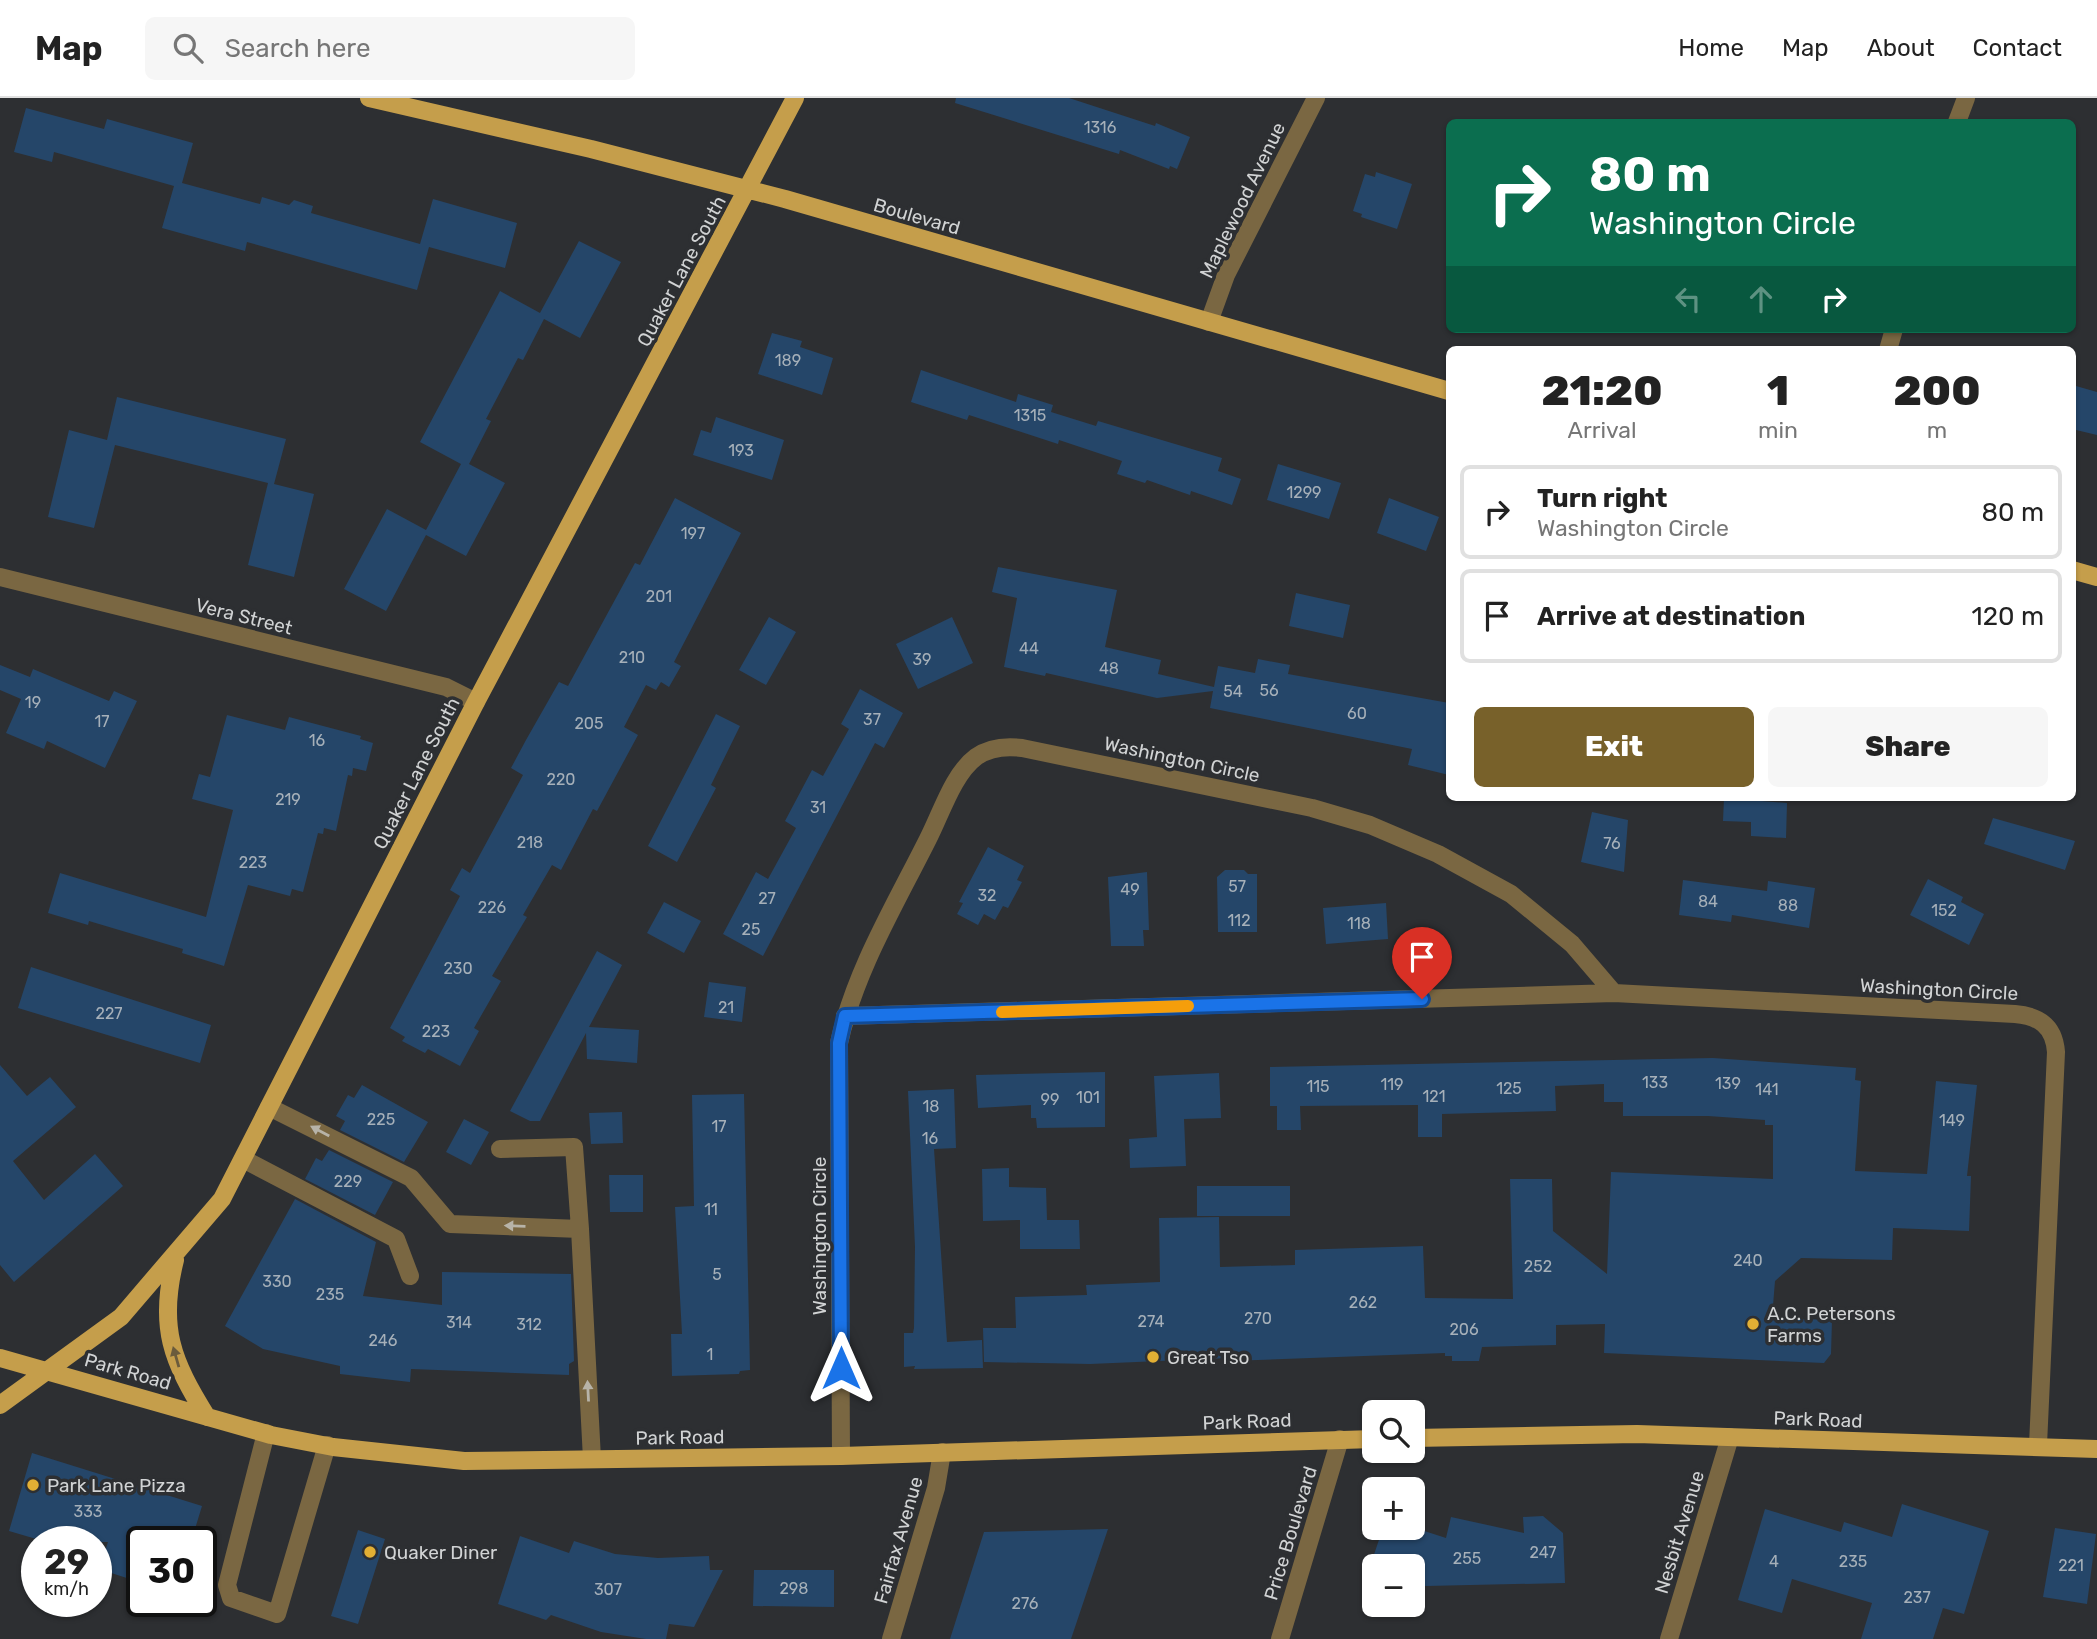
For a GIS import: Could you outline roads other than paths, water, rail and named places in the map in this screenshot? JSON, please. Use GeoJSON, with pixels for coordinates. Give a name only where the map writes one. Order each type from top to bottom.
{"type":"FeatureCollection","features":[{"type":"Feature","properties":{"kind":"main road","name":"Boulevard"},"geometry":{"type":"LineString","coordinates":[[369,98],[590,149],[747,190],[1446,390]]}},
{"type":"Feature","properties":{"kind":"main road","name":"Quaker Lane South"},"geometry":{"type":"LineString","coordinates":[[0,1405],[121,1317],[176,1256],[222,1199],[476,702],[795,98]]}},
{"type":"Feature","properties":{"kind":"main road"},"geometry":{"type":"LineString","coordinates":[[2076,571],[2097,578]]}},
{"type":"Feature","properties":{"kind":"main road"},"geometry":{"type":"LineString","coordinates":[[176,1256],[166,1295],[167,1320],[184,1380],[207,1417]]}},
{"type":"Feature","properties":{"kind":"main road","name":"Park Road"},"geometry":{"type":"LineString","coordinates":[[0,1358],[266,1433],[327,1445],[464,1461],[841,1456],[1362,1438]]}},
{"type":"Feature","properties":{"kind":"main road","name":"Park Road"},"geometry":{"type":"LineString","coordinates":[[1425,1438],[1637,1434],[2097,1449]]}},
{"type":"Feature","properties":{"kind":"street","name":"Maplewood Avenue"},"geometry":{"type":"LineString","coordinates":[[1209,322],[1226,275],[1316,98]]}},
{"type":"Feature","properties":{"kind":"street"},"geometry":{"type":"LineString","coordinates":[[1958,119],[1966,98]]}},
{"type":"Feature","properties":{"kind":"street","name":"Vera Street"},"geometry":{"type":"LineString","coordinates":[[0,577],[446,687],[476,702]]}},
{"type":"Feature","properties":{"kind":"street","name":"Washington Circle"},"geometry":{"type":"LineString","coordinates":[[841,1456],[839,1043],[845,1016],[866,962],[964,769],[976,757],[1007,747],[1312,808],[1370,825],[1438,854],[1511,894],[1572,944],[1614,993]]}},
{"type":"Feature","properties":{"kind":"street","name":"Washington Circle"},"geometry":{"type":"LineString","coordinates":[[845,1016],[1614,993],[2038,1018],[2050,1029],[2056,1052],[2038,1445]]}},
{"type":"Feature","properties":{"kind":"street"},"geometry":{"type":"LineString","coordinates":[[269,1107],[411,1178],[450,1224],[580,1229]]}},
{"type":"Feature","properties":{"kind":"street"},"geometry":{"type":"LineString","coordinates":[[500,1149],[574,1147],[592,1459]]}},
{"type":"Feature","properties":{"kind":"street"},"geometry":{"type":"LineString","coordinates":[[243,1158],[396,1239],[410,1276]]}},
{"type":"Feature","properties":{"kind":"street"},"geometry":{"type":"LineString","coordinates":[[266,1433],[227,1585],[231,1598],[278,1614],[327,1445]]}},
{"type":"Feature","properties":{"kind":"street","name":"Nesbit Avenue"},"geometry":{"type":"LineString","coordinates":[[1669,1639],[1730,1437]]}},
{"type":"Feature","properties":{"kind":"street","name":"Price Boulevard"},"geometry":{"type":"LineString","coordinates":[[1280,1639],[1340,1439]]}},
{"type":"Feature","properties":{"kind":"street","name":"Fairfax Avenue"},"geometry":{"type":"LineString","coordinates":[[891,1639],[936,1488],[942,1452]]}},
{"type":"Feature","properties":{"kind":"place","name":"A.C. Petersons Farms"},"geometry":{"type":"Point","coordinates":[1753,1324]}},
{"type":"Feature","properties":{"kind":"place","name":"Great Tso"},"geometry":{"type":"Point","coordinates":[1153,1357]}},
{"type":"Feature","properties":{"kind":"place","name":"Park Lane Pizza"},"geometry":{"type":"Point","coordinates":[33,1485]}},
{"type":"Feature","properties":{"kind":"place","name":"Quaker Diner"},"geometry":{"type":"Point","coordinates":[370,1552]}}]}
